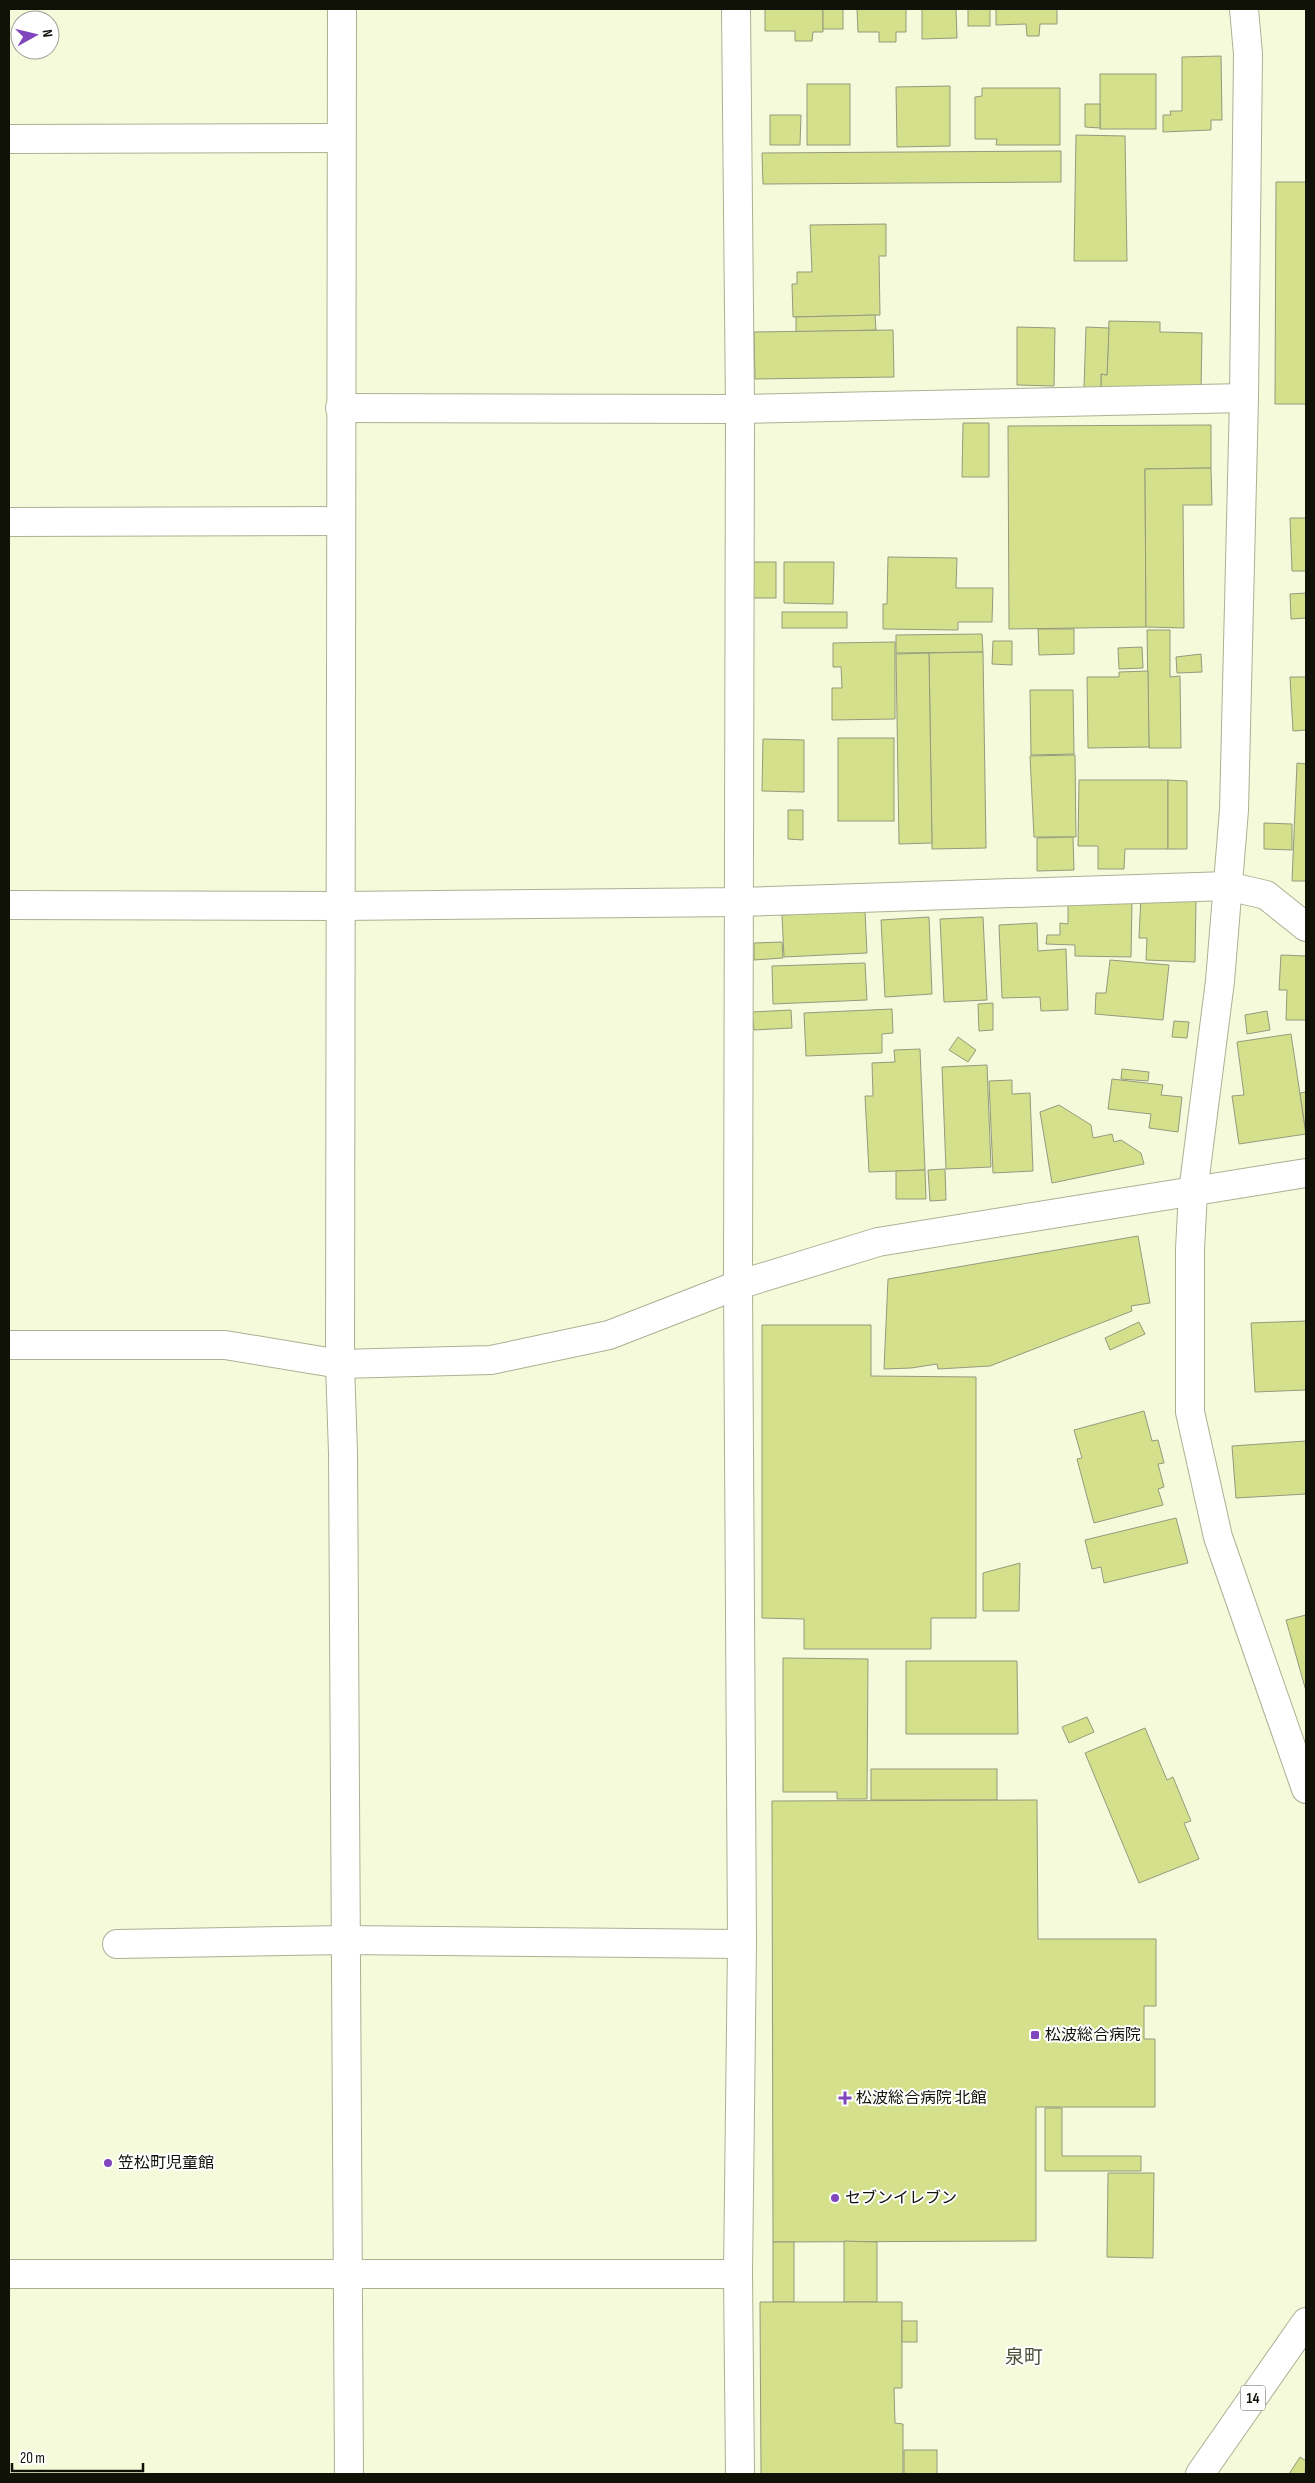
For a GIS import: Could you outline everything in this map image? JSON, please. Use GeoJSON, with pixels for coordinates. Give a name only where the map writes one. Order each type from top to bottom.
{"type":"FeatureCollection","features":[{"type":"Feature","properties":{"kind":"street"},"geometry":{"type":"LineString","coordinates":[[342,9],[340,1364],[343,1453],[349,2474]]}},
{"type":"Feature","properties":{"kind":"street"},"geometry":{"type":"LineString","coordinates":[[736,9],[740,409],[738,1285],[742,1944],[738,2274],[740,2474]]}},
{"type":"Feature","properties":{"kind":"street"},"geometry":{"type":"LineString","coordinates":[[1244,9],[1248,54],[1244,398],[1234,810],[1220,981],[1194,1192],[1190,1248],[1190,1412],[1218,1537],[1306,1789]]}},
{"type":"Feature","properties":{"kind":"street"},"geometry":{"type":"LineString","coordinates":[[9,139],[341,138]]}},
{"type":"Feature","properties":{"kind":"street"},"geometry":{"type":"LineString","coordinates":[[340,408],[740,409],[1244,398]]}},
{"type":"Feature","properties":{"kind":"street"},"geometry":{"type":"LineString","coordinates":[[9,522],[341,521]]}},
{"type":"Feature","properties":{"kind":"street"},"geometry":{"type":"LineString","coordinates":[[9,906],[340,906],[739,902],[1227,886],[1266,896],[1306,927]]}},
{"type":"Feature","properties":{"kind":"street"},"geometry":{"type":"LineString","coordinates":[[9,1345],[225,1345],[340,1364],[491,1360],[609,1335],[738,1285],[878,1242],[1306,1173]]}},
{"type":"Feature","properties":{"kind":"street"},"geometry":{"type":"LineString","coordinates":[[117,1944],[346,1940],[742,1944]]}},
{"type":"Feature","properties":{"kind":"street"},"geometry":{"type":"LineString","coordinates":[[9,2274],[348,2272],[738,2274]]}},
{"type":"Feature","properties":{"kind":"street","name":"14"},"geometry":{"type":"LineString","coordinates":[[1200,2474],[1306,2322]]}},
{"type":"Feature","properties":{"kind":"building"},"geometry":{"type":"Polygon","coordinates":[[[765,9],[823,9],[823,32],[813,32],[812,41],[795,41],[795,31],[765,31],[765,9]]]}},
{"type":"Feature","properties":{"kind":"building"},"geometry":{"type":"Polygon","coordinates":[[[823,9],[843,9],[843,29],[823,29],[823,9]]]}},
{"type":"Feature","properties":{"kind":"building"},"geometry":{"type":"Polygon","coordinates":[[[857,9],[906,9],[906,32],[896,32],[896,42],[879,42],[879,32],[858,32],[857,9]]]}},
{"type":"Feature","properties":{"kind":"building"},"geometry":{"type":"Polygon","coordinates":[[[922,9],[956,9],[957,38],[922,39],[922,9]]]}},
{"type":"Feature","properties":{"kind":"building"},"geometry":{"type":"Polygon","coordinates":[[[968,9],[990,9],[990,26],[968,26],[968,9]]]}},
{"type":"Feature","properties":{"kind":"building"},"geometry":{"type":"Polygon","coordinates":[[[996,9],[1057,9],[1057,24],[1040,24],[1039,36],[1027,36],[1026,24],[996,25],[996,9]]]}},
{"type":"Feature","properties":{"kind":"building"},"geometry":{"type":"Polygon","coordinates":[[[1221,56],[1222,120],[1211,120],[1211,130],[1163,132],[1163,115],[1171,115],[1170,111],[1182,111],[1182,57],[1221,56]]]}},
{"type":"Feature","properties":{"kind":"building"},"geometry":{"type":"Polygon","coordinates":[[[1100,74],[1156,74],[1156,129],[1100,129],[1100,74]]]}},
{"type":"Feature","properties":{"kind":"building"},"geometry":{"type":"Polygon","coordinates":[[[807,84],[850,84],[850,145],[807,145],[807,84]]]}},
{"type":"Feature","properties":{"kind":"building"},"geometry":{"type":"Polygon","coordinates":[[[950,86],[950,146],[897,147],[896,87],[950,86]]]}},
{"type":"Feature","properties":{"kind":"building"},"geometry":{"type":"Polygon","coordinates":[[[982,88],[1060,88],[1060,145],[996,145],[997,139],[975,139],[975,97],[982,96],[982,88]]]}},
{"type":"Feature","properties":{"kind":"building"},"geometry":{"type":"Polygon","coordinates":[[[1085,104],[1100,104],[1100,128],[1085,127],[1085,104]]]}},
{"type":"Feature","properties":{"kind":"building"},"geometry":{"type":"Polygon","coordinates":[[[770,115],[801,115],[800,145],[770,145],[770,115]]]}},
{"type":"Feature","properties":{"kind":"building"},"geometry":{"type":"Polygon","coordinates":[[[1076,135],[1125,136],[1127,261],[1074,261],[1076,135]]]}},
{"type":"Feature","properties":{"kind":"building"},"geometry":{"type":"Polygon","coordinates":[[[1061,151],[1061,182],[763,184],[762,153],[1061,151]]]}},
{"type":"Feature","properties":{"kind":"building"},"geometry":{"type":"Polygon","coordinates":[[[1276,182],[1306,182],[1306,404],[1275,404],[1276,182]]]}},
{"type":"Feature","properties":{"kind":"building"},"geometry":{"type":"Polygon","coordinates":[[[886,224],[886,256],[879,256],[880,315],[793,317],[792,284],[797,284],[797,272],[812,272],[810,225],[886,224]]]}},
{"type":"Feature","properties":{"kind":"building"},"geometry":{"type":"Polygon","coordinates":[[[875,315],[876,330],[796,332],[796,317],[875,315]]]}},
{"type":"Feature","properties":{"kind":"building"},"geometry":{"type":"Polygon","coordinates":[[[1109,321],[1160,322],[1160,332],[1202,333],[1201,390],[1101,389],[1101,374],[1107,375],[1109,321]]]}},
{"type":"Feature","properties":{"kind":"building"},"geometry":{"type":"Polygon","coordinates":[[[1017,327],[1055,328],[1054,386],[1017,385],[1017,327]]]}},
{"type":"Feature","properties":{"kind":"building"},"geometry":{"type":"Polygon","coordinates":[[[1086,327],[1109,328],[1107,375],[1101,374],[1101,389],[1084,388],[1086,327]]]}},
{"type":"Feature","properties":{"kind":"building"},"geometry":{"type":"Polygon","coordinates":[[[893,330],[894,377],[755,379],[754,332],[893,330]]]}},
{"type":"Feature","properties":{"kind":"building"},"geometry":{"type":"Polygon","coordinates":[[[963,423],[989,423],[989,477],[962,477],[963,423]]]}},
{"type":"Feature","properties":{"kind":"building"},"geometry":{"type":"Polygon","coordinates":[[[1211,425],[1211,468],[1145,469],[1146,627],[1009,629],[1008,426],[1211,425]]]}},
{"type":"Feature","properties":{"kind":"building"},"geometry":{"type":"Polygon","coordinates":[[[1211,468],[1212,505],[1183,505],[1184,628],[1146,627],[1145,469],[1211,468]]]}},
{"type":"Feature","properties":{"kind":"building"},"geometry":{"type":"Polygon","coordinates":[[[1290,518],[1306,518],[1306,571],[1292,571],[1290,518]]]}},
{"type":"Feature","properties":{"kind":"building"},"geometry":{"type":"Polygon","coordinates":[[[888,557],[957,558],[956,588],[993,588],[992,622],[958,622],[958,630],[883,629],[883,604],[887,604],[888,557]]]}},
{"type":"Feature","properties":{"kind":"building"},"geometry":{"type":"Polygon","coordinates":[[[753,562],[776,562],[776,598],[753,598],[753,562]]]}},
{"type":"Feature","properties":{"kind":"building"},"geometry":{"type":"Polygon","coordinates":[[[784,562],[834,562],[833,604],[784,603],[784,562]]]}},
{"type":"Feature","properties":{"kind":"building"},"geometry":{"type":"Polygon","coordinates":[[[1306,593],[1306,618],[1291,619],[1290,594],[1306,593]]]}},
{"type":"Feature","properties":{"kind":"building"},"geometry":{"type":"Polygon","coordinates":[[[782,612],[847,612],[847,628],[782,628],[782,612]]]}},
{"type":"Feature","properties":{"kind":"building"},"geometry":{"type":"Polygon","coordinates":[[[1038,629],[1074,629],[1074,654],[1039,655],[1038,629]]]}},
{"type":"Feature","properties":{"kind":"building"},"geometry":{"type":"Polygon","coordinates":[[[1147,630],[1170,630],[1170,677],[1180,676],[1181,748],[1149,748],[1147,630]]]}},
{"type":"Feature","properties":{"kind":"building"},"geometry":{"type":"Polygon","coordinates":[[[982,634],[983,652],[896,653],[896,635],[982,634]]]}},
{"type":"Feature","properties":{"kind":"building"},"geometry":{"type":"Polygon","coordinates":[[[993,641],[1012,641],[1012,665],[992,664],[993,641]]]}},
{"type":"Feature","properties":{"kind":"building"},"geometry":{"type":"Polygon","coordinates":[[[895,642],[895,719],[832,720],[832,688],[842,688],[841,667],[833,667],[833,643],[895,642]]]}},
{"type":"Feature","properties":{"kind":"building"},"geometry":{"type":"Polygon","coordinates":[[[1142,647],[1143,668],[1119,669],[1118,648],[1142,647]]]}},
{"type":"Feature","properties":{"kind":"building"},"geometry":{"type":"Polygon","coordinates":[[[983,652],[986,848],[932,849],[929,653],[983,652]]]}},
{"type":"Feature","properties":{"kind":"building"},"geometry":{"type":"Polygon","coordinates":[[[929,653],[932,843],[899,844],[896,654],[929,653]]]}},
{"type":"Feature","properties":{"kind":"building"},"geometry":{"type":"Polygon","coordinates":[[[1201,654],[1202,672],[1177,673],[1176,657],[1201,654]]]}},
{"type":"Feature","properties":{"kind":"building"},"geometry":{"type":"Polygon","coordinates":[[[1148,671],[1149,747],[1088,748],[1087,677],[1119,677],[1119,672],[1148,671]]]}},
{"type":"Feature","properties":{"kind":"building"},"geometry":{"type":"Polygon","coordinates":[[[1290,677],[1306,677],[1306,730],[1293,731],[1290,677]]]}},
{"type":"Feature","properties":{"kind":"building"},"geometry":{"type":"Polygon","coordinates":[[[1030,690],[1073,690],[1074,754],[1031,755],[1030,690]]]}},
{"type":"Feature","properties":{"kind":"building"},"geometry":{"type":"Polygon","coordinates":[[[838,738],[894,738],[894,821],[838,821],[838,738]]]}},
{"type":"Feature","properties":{"kind":"building"},"geometry":{"type":"Polygon","coordinates":[[[763,739],[804,740],[804,792],[762,791],[763,739]]]}},
{"type":"Feature","properties":{"kind":"building"},"geometry":{"type":"Polygon","coordinates":[[[1075,755],[1076,837],[1034,837],[1030,756],[1075,755]]]}},
{"type":"Feature","properties":{"kind":"building"},"geometry":{"type":"Polygon","coordinates":[[[1297,763],[1306,764],[1306,881],[1292,881],[1297,763]]]}},
{"type":"Feature","properties":{"kind":"building"},"geometry":{"type":"Polygon","coordinates":[[[1079,780],[1168,780],[1168,849],[1125,849],[1124,869],[1098,869],[1098,846],[1078,846],[1079,780]]]}},
{"type":"Feature","properties":{"kind":"building"},"geometry":{"type":"Polygon","coordinates":[[[1168,780],[1187,781],[1187,849],[1168,849],[1168,780]]]}},
{"type":"Feature","properties":{"kind":"building"},"geometry":{"type":"Polygon","coordinates":[[[788,810],[803,810],[803,840],[788,839],[788,810]]]}},
{"type":"Feature","properties":{"kind":"building"},"geometry":{"type":"Polygon","coordinates":[[[1264,823],[1292,824],[1292,850],[1264,849],[1264,823]]]}},
{"type":"Feature","properties":{"kind":"building"},"geometry":{"type":"Polygon","coordinates":[[[1073,837],[1074,870],[1037,871],[1037,838],[1073,837]]]}},
{"type":"Feature","properties":{"kind":"building"},"geometry":{"type":"Polygon","coordinates":[[[1141,895],[1196,898],[1195,962],[1146,960],[1147,938],[1139,938],[1141,895]]]}},
{"type":"Feature","properties":{"kind":"building"},"geometry":{"type":"Polygon","coordinates":[[[1077,900],[1132,901],[1131,957],[1075,956],[1075,945],[1046,944],[1047,935],[1060,935],[1060,923],[1068,924],[1068,905],[1077,905],[1077,900]]]}},
{"type":"Feature","properties":{"kind":"building"},"geometry":{"type":"Polygon","coordinates":[[[865,911],[867,953],[784,957],[782,915],[865,911]]]}},
{"type":"Feature","properties":{"kind":"building"},"geometry":{"type":"Polygon","coordinates":[[[929,917],[932,994],[885,997],[881,920],[929,917]]]}},
{"type":"Feature","properties":{"kind":"building"},"geometry":{"type":"Polygon","coordinates":[[[983,917],[987,1000],[944,1002],[940,919],[983,917]]]}},
{"type":"Feature","properties":{"kind":"building"},"geometry":{"type":"Polygon","coordinates":[[[1037,923],[1038,951],[1066,949],[1068,1010],[1041,1011],[1040,997],[1002,998],[999,925],[1037,923]]]}},
{"type":"Feature","properties":{"kind":"building"},"geometry":{"type":"Polygon","coordinates":[[[782,942],[783,958],[754,960],[754,943],[782,942]]]}},
{"type":"Feature","properties":{"kind":"building"},"geometry":{"type":"Polygon","coordinates":[[[1281,955],[1306,956],[1306,1020],[1286,1020],[1287,990],[1279,990],[1281,955]]]}},
{"type":"Feature","properties":{"kind":"building"},"geometry":{"type":"Polygon","coordinates":[[[1110,960],[1169,965],[1163,1020],[1095,1014],[1096,993],[1106,993],[1110,960]]]}},
{"type":"Feature","properties":{"kind":"building"},"geometry":{"type":"Polygon","coordinates":[[[865,963],[867,1000],[773,1004],[772,966],[865,963]]]}},
{"type":"Feature","properties":{"kind":"building"},"geometry":{"type":"Polygon","coordinates":[[[993,1003],[993,1030],[979,1031],[978,1004],[993,1003]]]}},
{"type":"Feature","properties":{"kind":"building"},"geometry":{"type":"Polygon","coordinates":[[[892,1009],[893,1033],[882,1034],[882,1053],[806,1056],[804,1013],[892,1009]]]}},
{"type":"Feature","properties":{"kind":"building"},"geometry":{"type":"Polygon","coordinates":[[[791,1010],[792,1028],[754,1030],[752,1012],[791,1010]]]}},
{"type":"Feature","properties":{"kind":"building"},"geometry":{"type":"Polygon","coordinates":[[[1267,1011],[1270,1030],[1247,1034],[1245,1015],[1267,1011]]]}},
{"type":"Feature","properties":{"kind":"building"},"geometry":{"type":"Polygon","coordinates":[[[1174,1021],[1189,1022],[1187,1038],[1172,1037],[1174,1021]]]}},
{"type":"Feature","properties":{"kind":"building"},"geometry":{"type":"Polygon","coordinates":[[[1291,1034],[1306,1134],[1239,1144],[1232,1096],[1244,1095],[1237,1042],[1291,1034]]]}},
{"type":"Feature","properties":{"kind":"building"},"geometry":{"type":"Polygon","coordinates":[[[958,1037],[976,1050],[968,1062],[949,1050],[958,1037]]]}},
{"type":"Feature","properties":{"kind":"building"},"geometry":{"type":"Polygon","coordinates":[[[920,1049],[925,1170],[869,1172],[865,1096],[873,1096],[872,1063],[895,1062],[894,1050],[920,1049]]]}},
{"type":"Feature","properties":{"kind":"building"},"geometry":{"type":"Polygon","coordinates":[[[987,1065],[991,1167],[946,1169],[942,1067],[987,1065]]]}},
{"type":"Feature","properties":{"kind":"building"},"geometry":{"type":"Polygon","coordinates":[[[1122,1069],[1149,1072],[1148,1081],[1121,1079],[1122,1069]]]}},
{"type":"Feature","properties":{"kind":"building"},"geometry":{"type":"Polygon","coordinates":[[[1112,1079],[1163,1085],[1161,1095],[1182,1097],[1178,1132],[1149,1128],[1151,1114],[1108,1109],[1112,1079]]]}},
{"type":"Feature","properties":{"kind":"building"},"geometry":{"type":"Polygon","coordinates":[[[1012,1080],[1012,1094],[1030,1093],[1033,1171],[993,1173],[989,1081],[1012,1080]]]}},
{"type":"Feature","properties":{"kind":"building"},"geometry":{"type":"Polygon","coordinates":[[[1306,1092],[1306,1134],[1300,1093],[1306,1092]]]}},
{"type":"Feature","properties":{"kind":"building"},"geometry":{"type":"Polygon","coordinates":[[[1059,1105],[1091,1125],[1093,1138],[1112,1134],[1114,1142],[1121,1140],[1141,1153],[1144,1164],[1052,1183],[1040,1112],[1059,1105]]]}},
{"type":"Feature","properties":{"kind":"building"},"geometry":{"type":"Polygon","coordinates":[[[945,1169],[946,1200],[930,1201],[928,1170],[945,1169]]]}},
{"type":"Feature","properties":{"kind":"building"},"geometry":{"type":"Polygon","coordinates":[[[925,1170],[926,1199],[896,1199],[896,1171],[925,1170]]]}},
{"type":"Feature","properties":{"kind":"building"},"geometry":{"type":"Polygon","coordinates":[[[1138,1236],[1150,1303],[1131,1306],[1132,1311],[990,1366],[938,1369],[937,1364],[911,1368],[884,1369],[888,1279],[1138,1236]]]}},
{"type":"Feature","properties":{"kind":"building"},"geometry":{"type":"Polygon","coordinates":[[[1306,1321],[1306,1390],[1255,1392],[1251,1323],[1306,1321]]]}},
{"type":"Feature","properties":{"kind":"building"},"geometry":{"type":"Polygon","coordinates":[[[1139,1322],[1145,1334],[1110,1350],[1105,1338],[1139,1322]]]}},
{"type":"Feature","properties":{"kind":"building"},"geometry":{"type":"Polygon","coordinates":[[[762,1325],[871,1325],[871,1376],[976,1377],[976,1618],[931,1618],[931,1649],[804,1649],[804,1619],[762,1618],[762,1325]]]}},
{"type":"Feature","properties":{"kind":"building"},"geometry":{"type":"Polygon","coordinates":[[[1144,1411],[1152,1441],[1158,1440],[1164,1463],[1158,1464],[1164,1487],[1158,1489],[1163,1505],[1094,1523],[1077,1459],[1082,1458],[1074,1430],[1144,1411]]]}},
{"type":"Feature","properties":{"kind":"building"},"geometry":{"type":"Polygon","coordinates":[[[1306,1441],[1306,1494],[1236,1498],[1232,1446],[1306,1441]]]}},
{"type":"Feature","properties":{"kind":"building"},"geometry":{"type":"Polygon","coordinates":[[[1176,1518],[1188,1563],[1104,1583],[1101,1567],[1092,1569],[1085,1540],[1176,1518]]]}},
{"type":"Feature","properties":{"kind":"building"},"geometry":{"type":"Polygon","coordinates":[[[1020,1563],[1019,1611],[983,1611],[983,1573],[1020,1563]]]}},
{"type":"Feature","properties":{"kind":"building"},"geometry":{"type":"Polygon","coordinates":[[[1306,1615],[1306,1691],[1286,1620],[1306,1615]]]}},
{"type":"Feature","properties":{"kind":"building"},"geometry":{"type":"Polygon","coordinates":[[[783,1658],[868,1659],[867,1799],[837,1799],[837,1792],[783,1792],[783,1658]]]}},
{"type":"Feature","properties":{"kind":"building"},"geometry":{"type":"Polygon","coordinates":[[[906,1661],[1017,1661],[1018,1734],[906,1734],[906,1661]]]}},
{"type":"Feature","properties":{"kind":"building"},"geometry":{"type":"Polygon","coordinates":[[[1087,1717],[1094,1732],[1069,1743],[1062,1727],[1087,1717]]]}},
{"type":"Feature","properties":{"kind":"building"},"geometry":{"type":"Polygon","coordinates":[[[1145,1728],[1167,1780],[1173,1777],[1191,1821],[1184,1823],[1199,1859],[1139,1883],[1085,1753],[1145,1728]]]}},
{"type":"Feature","properties":{"kind":"building"},"geometry":{"type":"Polygon","coordinates":[[[871,1769],[997,1769],[997,1800],[871,1800],[871,1769]]]}},
{"type":"Feature","properties":{"kind":"building"},"geometry":{"type":"Polygon","coordinates":[[[1037,1800],[1038,1939],[1156,1939],[1156,2006],[1144,2006],[1144,2039],[1155,2039],[1155,2107],[1036,2107],[1036,2241],[773,2242],[772,1801],[1037,1800]]]}},
{"type":"Feature","properties":{"kind":"building"},"geometry":{"type":"Polygon","coordinates":[[[1045,2108],[1062,2108],[1062,2156],[1141,2156],[1141,2171],[1045,2171],[1045,2108]]]}},
{"type":"Feature","properties":{"kind":"building"},"geometry":{"type":"Polygon","coordinates":[[[1108,2173],[1154,2173],[1153,2258],[1107,2257],[1108,2173]]]}},
{"type":"Feature","properties":{"kind":"building"},"geometry":{"type":"Polygon","coordinates":[[[844,2241],[877,2242],[877,2302],[844,2302],[844,2241]]]}},
{"type":"Feature","properties":{"kind":"building"},"geometry":{"type":"Polygon","coordinates":[[[773,2242],[794,2242],[794,2302],[773,2302],[773,2242]]]}},
{"type":"Feature","properties":{"kind":"building"},"geometry":{"type":"Polygon","coordinates":[[[760,2302],[902,2302],[902,2388],[894,2388],[895,2423],[903,2424],[903,2474],[761,2474],[760,2302]]]}},
{"type":"Feature","properties":{"kind":"building"},"geometry":{"type":"Polygon","coordinates":[[[902,2321],[917,2321],[917,2342],[902,2342],[902,2321]]]}},
{"type":"Feature","properties":{"kind":"building"},"geometry":{"type":"Polygon","coordinates":[[[904,2450],[937,2450],[937,2474],[904,2474],[904,2450]]]}},
{"type":"Feature","properties":{"kind":"building"},"geometry":{"type":"Polygon","coordinates":[[[1300,2457],[1306,2461],[1305,2474],[1289,2474],[1300,2457]]]}},
{"type":"Feature","properties":{"kind":"place","name":"松波総合病院"},"geometry":{"type":"Point","coordinates":[1035,2035]}},
{"type":"Feature","properties":{"kind":"place","name":"松波総合病院 北館"},"geometry":{"type":"Point","coordinates":[845,2098]}},
{"type":"Feature","properties":{"kind":"place","name":"笠松町児童館"},"geometry":{"type":"Point","coordinates":[108,2163]}},
{"type":"Feature","properties":{"kind":"place","name":"セブンイレブン"},"geometry":{"type":"Point","coordinates":[835,2198]}},
{"type":"Feature","properties":{"kind":"district","name":"泉町"},"geometry":{"type":"Point","coordinates":[1024,2357]}}]}
